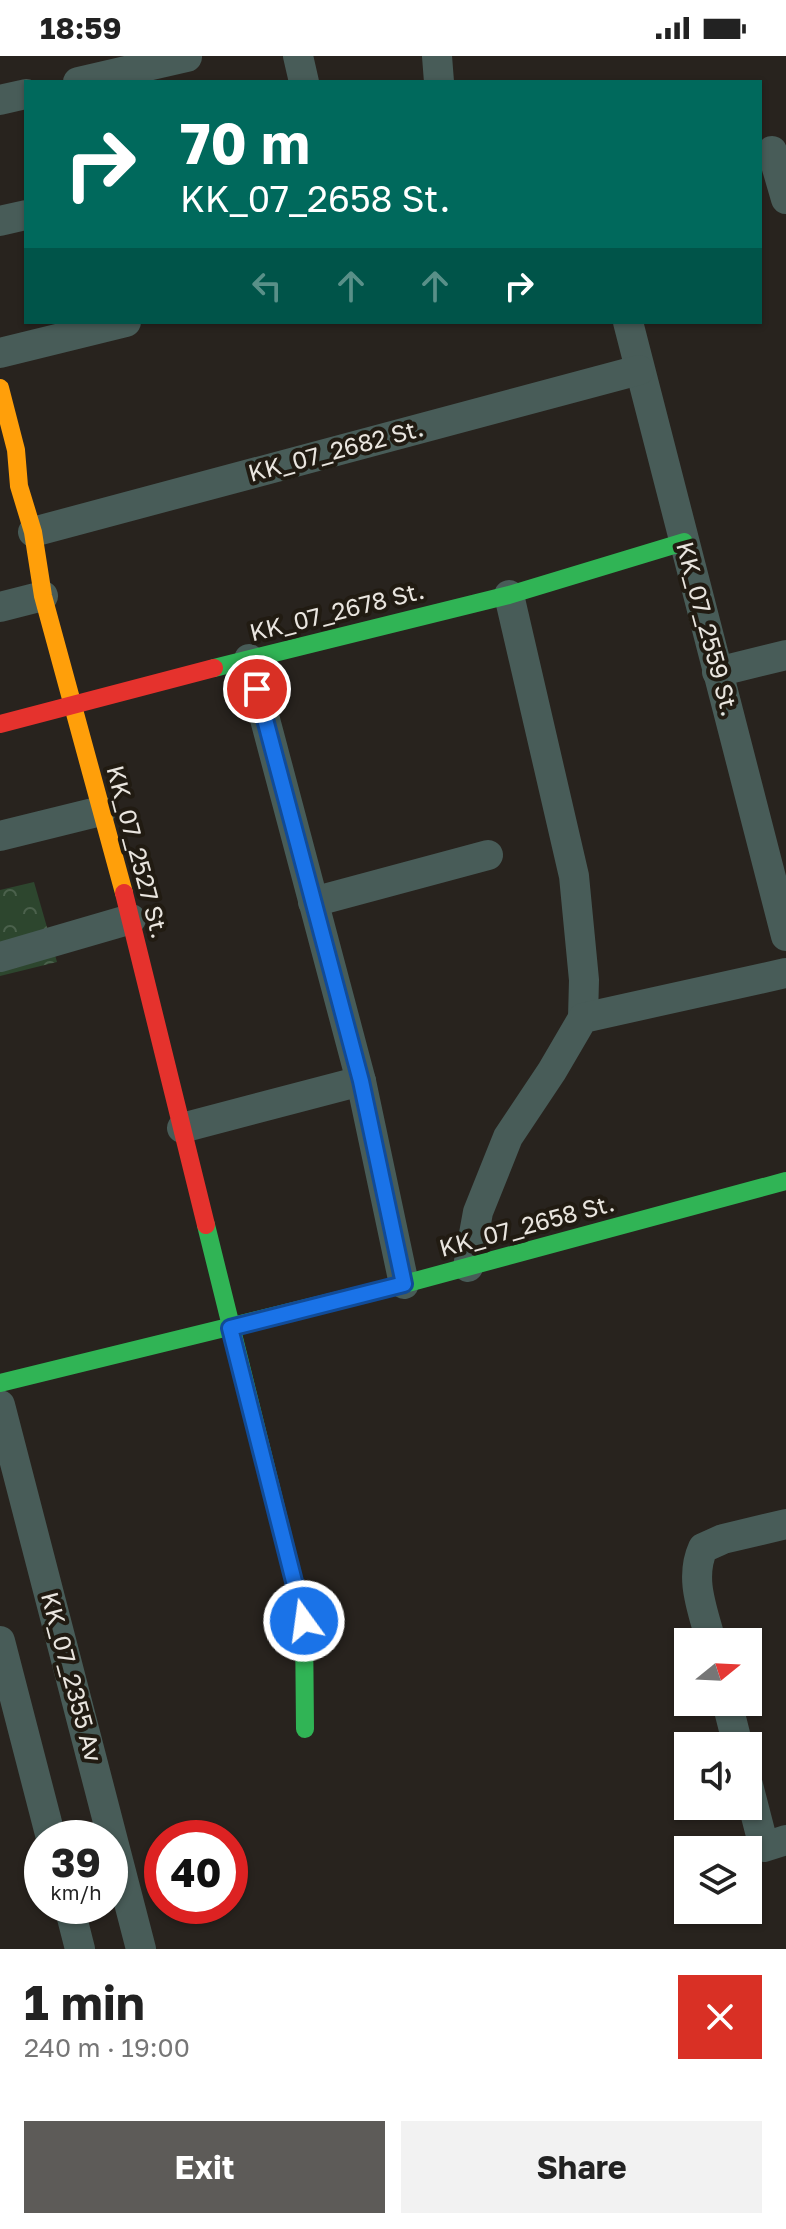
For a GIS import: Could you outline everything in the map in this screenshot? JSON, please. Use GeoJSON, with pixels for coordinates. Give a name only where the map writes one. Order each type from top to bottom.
{"type":"FeatureCollection","features":[{"type":"Feature","properties":{"kind":"street"},"geometry":{"type":"LineString","coordinates":[[73,56],[79,80]]}},
{"type":"Feature","properties":{"kind":"street"},"geometry":{"type":"LineString","coordinates":[[87,80],[187,56],[194,80]]}},
{"type":"Feature","properties":{"kind":"street"},"geometry":{"type":"LineString","coordinates":[[298,56],[304,80]]}},
{"type":"Feature","properties":{"kind":"street"},"geometry":{"type":"LineString","coordinates":[[437,56],[439,80]]}},
{"type":"Feature","properties":{"kind":"street"},"geometry":{"type":"LineString","coordinates":[[0,100],[24,94]]}},
{"type":"Feature","properties":{"kind":"street"},"geometry":{"type":"LineString","coordinates":[[773,151],[786,199]]}},
{"type":"Feature","properties":{"kind":"street"},"geometry":{"type":"LineString","coordinates":[[0,221],[24,215]]}},
{"type":"Feature","properties":{"kind":"street"},"geometry":{"type":"LineString","coordinates":[[0,353],[118,324]]}},
{"type":"Feature","properties":{"kind":"street","name":"KK_07_2559 St."},"geometry":{"type":"LineString","coordinates":[[628,324],[786,936]]}},
{"type":"Feature","properties":{"kind":"street","name":"KK_07_2682 St."},"geometry":{"type":"LineString","coordinates":[[33,532],[639,370]]}},
{"type":"Feature","properties":{"kind":"street","name":"KK_07_2527 St."},"geometry":{"type":"LineString","coordinates":[[0,388],[16,450],[10,489],[33,532],[43,596],[131,919],[304,1621],[305,1729]]}},
{"type":"Feature","properties":{"kind":"street","name":"KK_07_2678 St."},"geometry":{"type":"LineString","coordinates":[[0,724],[509,595],[684,542]]}},
{"type":"Feature","properties":{"kind":"street"},"geometry":{"type":"LineString","coordinates":[[468,1267],[478,1212],[508,1137],[583,1018],[584,980],[574,876],[509,595]]}},
{"type":"Feature","properties":{"kind":"street"},"geometry":{"type":"LineString","coordinates":[[0,607],[43,596]]}},
{"type":"Feature","properties":{"kind":"street"},"geometry":{"type":"LineString","coordinates":[[717,672],[786,655]]}},
{"type":"Feature","properties":{"kind":"street"},"geometry":{"type":"LineString","coordinates":[[249,659],[361,1081],[404,1284]]}},
{"type":"Feature","properties":{"kind":"street"},"geometry":{"type":"LineString","coordinates":[[0,836],[101,811]]}},
{"type":"Feature","properties":{"kind":"street"},"geometry":{"type":"LineString","coordinates":[[313,902],[488,855]]}},
{"type":"Feature","properties":{"kind":"street"},"geometry":{"type":"LineString","coordinates":[[0,957],[131,919]]}},
{"type":"Feature","properties":{"kind":"street"},"geometry":{"type":"LineString","coordinates":[[583,1018],[786,973]]}},
{"type":"Feature","properties":{"kind":"street"},"geometry":{"type":"LineString","coordinates":[[182,1128],[361,1081]]}},
{"type":"Feature","properties":{"kind":"street","name":"KK_07_2658 St."},"geometry":{"type":"LineString","coordinates":[[0,1383],[404,1284],[786,1181]]}},
{"type":"Feature","properties":{"kind":"street","name":"KK_07_2355 Av"},"geometry":{"type":"LineString","coordinates":[[0,1405],[141,1949]]}},
{"type":"Feature","properties":{"kind":"street"},"geometry":{"type":"LineString","coordinates":[[708,1628],[696,1581],[696,1563],[703,1548],[723,1539],[786,1524]]}},
{"type":"Feature","properties":{"kind":"street"},"geometry":{"type":"LineString","coordinates":[[0,1641],[46,1820]]}},
{"type":"Feature","properties":{"kind":"street"},"geometry":{"type":"LineString","coordinates":[[762,1815],[775,1843]]}},
{"type":"Feature","properties":{"kind":"street"},"geometry":{"type":"LineString","coordinates":[[74,1924],[80,1949]]}},
{"type":"Feature","properties":{"kind":"green space"},"geometry":{"type":"Polygon","coordinates":[[[34,882],[57,962],[0,976],[0,890],[34,882]]]}},
{"type":"Feature","properties":{"kind":"traffic: fast"},"geometry":{"type":"LineString","coordinates":[[214,668],[509,595],[684,542]]}},
{"type":"Feature","properties":{"kind":"traffic: fast"},"geometry":{"type":"LineString","coordinates":[[0,1383],[404,1284],[786,1181]]}},
{"type":"Feature","properties":{"kind":"traffic: fast"},"geometry":{"type":"LineString","coordinates":[[206,1225],[304,1621],[305,1729]]}},
{"type":"Feature","properties":{"kind":"traffic: slow"},"geometry":{"type":"LineString","coordinates":[[0,388],[16,450],[19,486],[33,532],[43,596],[124,893]]}},
{"type":"Feature","properties":{"kind":"traffic: jam"},"geometry":{"type":"LineString","coordinates":[[0,724],[214,668]]}},
{"type":"Feature","properties":{"kind":"traffic: jam"},"geometry":{"type":"LineString","coordinates":[[124,893],[206,1225]]}},
{"type":"Feature","properties":{"kind":"route"},"geometry":{"type":"LineString","coordinates":[[257,689],[361,1081],[404,1284],[230,1328],[304,1621]]}}]}
